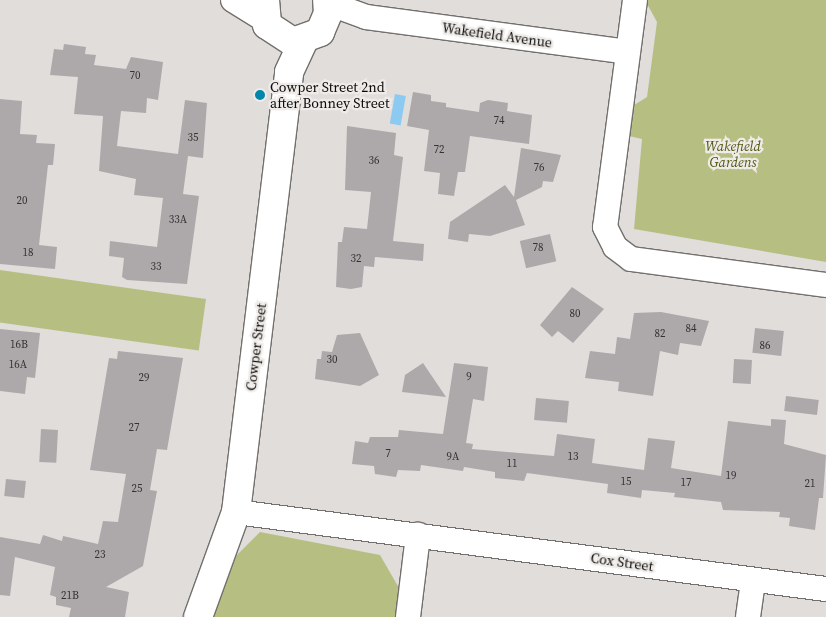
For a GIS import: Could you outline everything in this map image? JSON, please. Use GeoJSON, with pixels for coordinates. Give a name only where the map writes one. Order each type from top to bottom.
{"type":"FeatureCollection","features":[{"type":"Feature","properties":{"kind":"street"},"geometry":{"type":"LineString","coordinates":[[233,0],[268,18],[303,42],[327,9]]}},
{"type":"Feature","properties":{"kind":"street"},"geometry":{"type":"LineString","coordinates":[[635,0],[605,227],[615,247],[632,259],[826,285]]}},
{"type":"Feature","properties":{"kind":"street","name":"Wakefield Avenue"},"geometry":{"type":"LineString","coordinates":[[327,9],[366,17],[628,52]]}},
{"type":"Feature","properties":{"kind":"street","name":"Cowper Street"},"geometry":{"type":"LineString","coordinates":[[268,18],[289,72]]}},
{"type":"Feature","properties":{"kind":"street","name":"Cowper Street"},"geometry":{"type":"LineString","coordinates":[[198,617],[236,512],[289,72],[303,42]]}},
{"type":"Feature","properties":{"kind":"street","name":"Cox Street"},"geometry":{"type":"LineString","coordinates":[[236,512],[826,589]]}},
{"type":"Feature","properties":{"kind":"street"},"geometry":{"type":"LineString","coordinates":[[408,617],[418,536]]}},
{"type":"Feature","properties":{"kind":"street"},"geometry":{"type":"LineString","coordinates":[[748,617],[753,580]]}},
{"type":"Feature","properties":{"kind":"green space","name":"Wakefield Gardens"},"geometry":{"type":"Polygon","coordinates":[[[645,0],[826,0],[826,262],[634,229],[642,139],[629,136],[631,107],[647,97],[657,22],[645,0]]]}},
{"type":"Feature","properties":{"kind":"green space"},"geometry":{"type":"Polygon","coordinates":[[[0,270],[206,299],[199,350],[0,323],[0,270]]]}},
{"type":"Feature","properties":{"kind":"green space"},"geometry":{"type":"Polygon","coordinates":[[[260,532],[380,555],[399,588],[395,617],[214,617],[227,565],[260,532]]]}},
{"type":"Feature","properties":{"kind":"water"},"geometry":{"type":"Polygon","coordinates":[[[395,94],[406,96],[401,125],[390,124],[395,94]]]}},
{"type":"Feature","properties":{"kind":"building"},"geometry":{"type":"Polygon","coordinates":[[[64,44],[86,47],[85,54],[96,55],[94,65],[126,69],[131,57],[163,62],[158,100],[147,98],[146,113],[121,111],[117,146],[178,154],[185,100],[207,103],[203,158],[188,156],[183,194],[199,196],[187,284],[127,280],[122,277],[124,258],[109,256],[110,241],[157,247],[163,198],[134,195],[136,179],[99,171],[103,116],[74,114],[78,77],[50,75],[54,49],[63,50],[64,44]]]}},
{"type":"Feature","properties":{"kind":"building"},"geometry":{"type":"Polygon","coordinates":[[[413,92],[431,95],[431,101],[446,103],[446,107],[479,112],[480,103],[488,100],[508,103],[507,111],[532,115],[529,144],[470,136],[465,172],[458,172],[454,196],[438,194],[440,173],[424,171],[429,130],[407,126],[413,92]]]}},
{"type":"Feature","properties":{"kind":"building"},"geometry":{"type":"Polygon","coordinates":[[[0,99],[22,101],[20,134],[37,135],[36,143],[55,144],[53,165],[48,165],[39,245],[57,247],[55,269],[0,264],[0,99]]]}},
{"type":"Feature","properties":{"kind":"building"},"geometry":{"type":"Polygon","coordinates":[[[347,126],[396,133],[394,155],[403,157],[393,241],[424,244],[423,261],[375,257],[374,267],[364,266],[362,287],[351,289],[336,287],[338,242],[342,242],[344,227],[367,229],[371,192],[345,190],[347,126]]]}},
{"type":"Feature","properties":{"kind":"building"},"geometry":{"type":"Polygon","coordinates":[[[521,148],[561,155],[553,182],[543,181],[542,187],[516,200],[525,225],[490,236],[469,234],[468,242],[448,239],[450,222],[505,185],[514,197],[521,148]]]}},
{"type":"Feature","properties":{"kind":"building"},"geometry":{"type":"Polygon","coordinates":[[[550,234],[556,261],[526,268],[520,241],[550,234]]]}},
{"type":"Feature","properties":{"kind":"building"},"geometry":{"type":"Polygon","coordinates":[[[572,287],[604,309],[573,343],[558,331],[552,337],[540,325],[572,287]]]}},
{"type":"Feature","properties":{"kind":"building"},"geometry":{"type":"Polygon","coordinates":[[[661,312],[709,321],[701,346],[680,343],[678,355],[660,351],[653,396],[618,391],[619,382],[585,378],[590,351],[615,354],[617,337],[630,339],[634,313],[661,312]]]}},
{"type":"Feature","properties":{"kind":"building"},"geometry":{"type":"Polygon","coordinates":[[[755,328],[784,331],[781,356],[752,353],[755,328]]]}},
{"type":"Feature","properties":{"kind":"building"},"geometry":{"type":"Polygon","coordinates":[[[0,329],[40,333],[35,378],[27,377],[25,394],[0,391],[0,329]]]}},
{"type":"Feature","properties":{"kind":"building"},"geometry":{"type":"Polygon","coordinates":[[[360,333],[379,375],[360,386],[315,379],[317,359],[321,359],[322,351],[332,352],[337,335],[360,333]]]}},
{"type":"Feature","properties":{"kind":"building"},"geometry":{"type":"Polygon","coordinates":[[[118,351],[183,358],[167,450],[157,449],[150,490],[157,491],[143,566],[106,587],[129,592],[125,617],[69,617],[71,608],[56,605],[56,597],[50,595],[55,567],[15,557],[10,596],[0,595],[0,537],[40,544],[43,535],[62,541],[63,536],[98,544],[103,521],[118,522],[126,474],[90,470],[109,358],[117,359],[118,351]]]}},
{"type":"Feature","properties":{"kind":"building"},"geometry":{"type":"Polygon","coordinates":[[[734,359],[752,360],[751,384],[733,383],[734,359]]]}},
{"type":"Feature","properties":{"kind":"building"},"geometry":{"type":"Polygon","coordinates":[[[423,363],[446,397],[402,392],[405,375],[423,363]]]}},
{"type":"Feature","properties":{"kind":"building"},"geometry":{"type":"Polygon","coordinates":[[[454,363],[488,367],[484,401],[473,399],[466,443],[473,444],[472,449],[554,456],[557,434],[595,439],[592,463],[644,470],[648,438],[675,441],[671,468],[721,476],[728,421],[771,426],[771,419],[786,420],[784,444],[826,455],[823,498],[819,498],[815,530],[789,526],[790,518],[779,517],[780,512],[723,510],[721,502],[674,497],[675,493],[642,490],[641,498],[607,493],[608,484],[527,473],[524,481],[495,478],[495,472],[464,467],[463,471],[421,465],[420,471],[398,470],[396,477],[375,474],[374,466],[352,464],[355,441],[368,443],[370,437],[398,437],[399,430],[443,434],[454,363]]]}},
{"type":"Feature","properties":{"kind":"building"},"geometry":{"type":"Polygon","coordinates":[[[786,396],[819,400],[817,415],[784,411],[786,396]]]}},
{"type":"Feature","properties":{"kind":"building"},"geometry":{"type":"Polygon","coordinates":[[[536,398],[569,401],[567,423],[534,420],[536,398]]]}},
{"type":"Feature","properties":{"kind":"building"},"geometry":{"type":"Polygon","coordinates":[[[41,429],[58,430],[56,463],[39,462],[41,429]]]}},
{"type":"Feature","properties":{"kind":"building"},"geometry":{"type":"Polygon","coordinates":[[[6,479],[26,481],[24,498],[4,496],[6,479]]]}},
{"type":"Feature","properties":{"kind":"place","name":"Cowper Street 2nd after Bonney Street"},"geometry":{"type":"Point","coordinates":[260,95]}}]}
